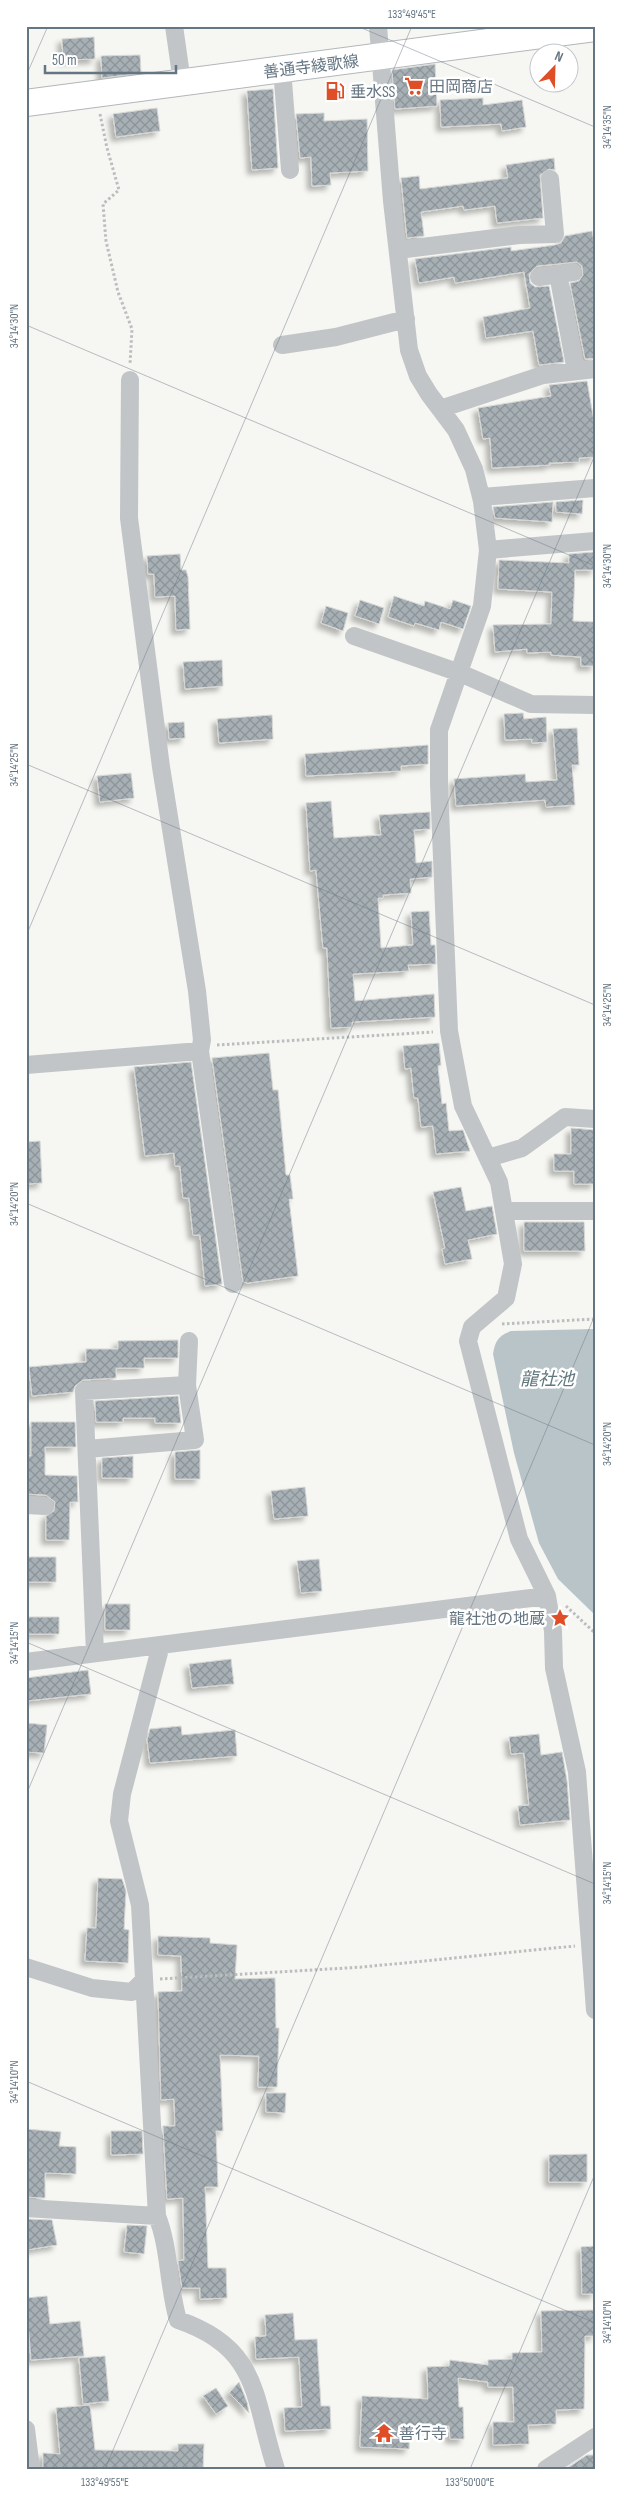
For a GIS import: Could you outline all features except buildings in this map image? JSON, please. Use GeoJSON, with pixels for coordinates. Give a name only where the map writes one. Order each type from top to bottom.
{"type":"FeatureCollection","features":[{"type":"Feature","properties":{"kind":"main road","name":"善通寺綾歌線"},"geometry":{"type":"LineString","coordinates":[[26,103],[382,58],[386,55],[546,30],[595,28]]}},
{"type":"Feature","properties":{"kind":"street"},"geometry":{"type":"LineString","coordinates":[[174,26],[182,82]]}},
{"type":"Feature","properties":{"kind":"street"},"geometry":{"type":"LineString","coordinates":[[378,26],[409,350],[418,376],[456,430],[474,469],[481,497],[488,550],[482,606],[439,730],[439,784],[449,1031],[463,1106],[499,1182],[513,1264],[506,1298],[472,1327],[468,1340],[519,1539],[547,1596],[553,1631],[554,1668],[577,1772],[593,1945],[595,2010]]}},
{"type":"Feature","properties":{"kind":"street"},"geometry":{"type":"LineString","coordinates":[[282,70],[290,170]]}},
{"type":"Feature","properties":{"kind":"street"},"geometry":{"type":"LineString","coordinates":[[398,250],[519,235],[555,234],[545,187]]}},
{"type":"Feature","properties":{"kind":"street"},"geometry":{"type":"LineString","coordinates":[[539,278],[566,273],[576,371]]}},
{"type":"Feature","properties":{"kind":"street"},"geometry":{"type":"LineString","coordinates":[[282,345],[321,332],[406,319]]}},
{"type":"Feature","properties":{"kind":"street"},"geometry":{"type":"LineString","coordinates":[[440,409],[542,375],[595,369]]}},
{"type":"Feature","properties":{"kind":"street"},"geometry":{"type":"LineString","coordinates":[[130,380],[129,518],[161,767],[197,991],[202,1040],[200,1051],[233,1284]]}},
{"type":"Feature","properties":{"kind":"street"},"geometry":{"type":"LineString","coordinates":[[481,497],[595,488]]}},
{"type":"Feature","properties":{"kind":"street"},"geometry":{"type":"LineString","coordinates":[[488,550],[595,542]]}},
{"type":"Feature","properties":{"kind":"street"},"geometry":{"type":"LineString","coordinates":[[354,636],[460,673],[531,704],[595,705]]}},
{"type":"Feature","properties":{"kind":"street"},"geometry":{"type":"LineString","coordinates":[[26,1065],[200,1051]]}},
{"type":"Feature","properties":{"kind":"street"},"geometry":{"type":"LineString","coordinates":[[488,1158],[522,1148],[565,1118],[595,1119]]}},
{"type":"Feature","properties":{"kind":"street"},"geometry":{"type":"LineString","coordinates":[[504,1211],[595,1211]]}},
{"type":"Feature","properties":{"kind":"street"},"geometry":{"type":"LineString","coordinates":[[86,1450],[195,1440],[187,1385],[189,1341]]}},
{"type":"Feature","properties":{"kind":"street"},"geometry":{"type":"LineString","coordinates":[[95,1654],[84,1392],[187,1385]]}},
{"type":"Feature","properties":{"kind":"street"},"geometry":{"type":"LineString","coordinates":[[26,1505],[45,1506]]}},
{"type":"Feature","properties":{"kind":"street"},"geometry":{"type":"LineString","coordinates":[[26,1662],[547,1596]]}},
{"type":"Feature","properties":{"kind":"street"},"geometry":{"type":"LineString","coordinates":[[161,1644],[122,1794],[119,1821],[140,1905],[157,2216],[163,2232],[171,2293],[178,2320],[193,2325],[224,2343],[246,2369],[258,2396],[276,2469]]}},
{"type":"Feature","properties":{"kind":"street"},"geometry":{"type":"LineString","coordinates":[[26,1967],[92,1988],[132,1992],[144,1980]]}},
{"type":"Feature","properties":{"kind":"street"},"geometry":{"type":"LineString","coordinates":[[26,2208],[157,2216]]}},
{"type":"Feature","properties":{"kind":"street"},"geometry":{"type":"LineString","coordinates":[[26,2429],[31,2469]]}},
{"type":"Feature","properties":{"kind":"street"},"geometry":{"type":"LineString","coordinates":[[546,2469],[595,2437]]}},
{"type":"Feature","properties":{"kind":"path"},"geometry":{"type":"LineString","coordinates":[[97,93],[107,148],[119,190],[103,204],[106,241],[118,292],[132,329],[130,380]]}},
{"type":"Feature","properties":{"kind":"path"},"geometry":{"type":"LineString","coordinates":[[200,1051],[223,1045],[449,1031]]}},
{"type":"Feature","properties":{"kind":"path"},"geometry":{"type":"LineString","coordinates":[[497,1326],[516,1322],[595,1320]]}},
{"type":"Feature","properties":{"kind":"path"},"geometry":{"type":"LineString","coordinates":[[547,1596],[565,1605],[595,1633]]}},
{"type":"Feature","properties":{"kind":"path"},"geometry":{"type":"LineString","coordinates":[[144,1980],[363,1967],[593,1945]]}},
{"type":"Feature","properties":{"kind":"water","name":"龍社池"},"geometry":{"type":"Polygon","coordinates":[[[595,1329],[595,1615],[558,1579],[539,1543],[514,1453],[493,1354],[498,1340],[511,1331],[595,1329]]]}},
{"type":"Feature","properties":{"kind":"place","name":"田岡商店"},"geometry":{"type":"Point","coordinates":[414,86]}},
{"type":"Feature","properties":{"kind":"place","name":"垂水SS"},"geometry":{"type":"Point","coordinates":[335,91]}},
{"type":"Feature","properties":{"kind":"place","name":"龍社池の地蔵"},"geometry":{"type":"Point","coordinates":[560,1618]}},
{"type":"Feature","properties":{"kind":"place","name":"善行寺"},"geometry":{"type":"Point","coordinates":[384,2433]}}]}
